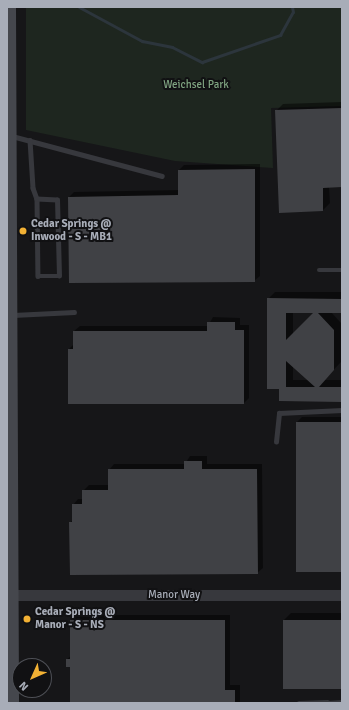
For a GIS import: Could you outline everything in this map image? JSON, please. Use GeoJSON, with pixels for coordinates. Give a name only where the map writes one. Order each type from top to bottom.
{"type":"FeatureCollection","features":[{"type":"Feature","properties":{"kind":"main road"},"geometry":{"type":"LineString","coordinates":[[10,7],[9,76],[12,315],[10,367],[10,595],[13,703]]}},
{"type":"Feature","properties":{"kind":"street","name":"Manor Way"},"geometry":{"type":"LineString","coordinates":[[10,595],[342,595]]}},
{"type":"Feature","properties":{"kind":"lane"},"geometry":{"type":"LineString","coordinates":[[10,142],[30,140],[162,176]]}},
{"type":"Feature","properties":{"kind":"lane"},"geometry":{"type":"LineString","coordinates":[[30,140],[33,188],[37,199],[38,276],[59,276],[57,200],[37,199]]}},
{"type":"Feature","properties":{"kind":"lane"},"geometry":{"type":"LineString","coordinates":[[319,270],[342,270]]}},
{"type":"Feature","properties":{"kind":"lane"},"geometry":{"type":"LineString","coordinates":[[12,315],[74,312]]}},
{"type":"Feature","properties":{"kind":"lane"},"geometry":{"type":"LineString","coordinates":[[276,442],[279,413],[342,410]]}},
{"type":"Feature","properties":{"kind":"lane"},"geometry":{"type":"LineString","coordinates":[[299,703],[342,702]]}},
{"type":"Feature","properties":{"kind":"green space","name":"Weichsel Park"},"geometry":{"type":"Polygon","coordinates":[[[26,7],[342,7],[342,106],[271,108],[273,168],[175,161],[26,130],[26,7]]]}},
{"type":"Feature","properties":{"kind":"building"},"geometry":{"type":"Polygon","coordinates":[[[342,108],[342,187],[323,188],[323,211],[279,213],[275,110],[342,108]]]}},
{"type":"Feature","properties":{"kind":"building"},"geometry":{"type":"Polygon","coordinates":[[[255,169],[255,282],[69,283],[68,197],[178,195],[178,170],[255,169]]]}},
{"type":"Feature","properties":{"kind":"building"},"geometry":{"type":"Polygon","coordinates":[[[267,298],[342,299],[342,313],[318,313],[334,330],[334,370],[319,387],[342,387],[342,402],[279,401],[279,389],[267,389],[267,298]],[[286,313],[286,340],[313,313],[286,313]],[[286,361],[286,387],[315,387],[286,361]]]}},
{"type":"Feature","properties":{"kind":"building"},"geometry":{"type":"Polygon","coordinates":[[[207,322],[235,322],[235,330],[244,330],[244,404],[68,404],[68,349],[73,349],[73,331],[207,331],[207,322]]]}},
{"type":"Feature","properties":{"kind":"building"},"geometry":{"type":"Polygon","coordinates":[[[296,422],[342,422],[342,572],[296,572],[296,422]]]}},
{"type":"Feature","properties":{"kind":"building"},"geometry":{"type":"Polygon","coordinates":[[[184,461],[202,461],[202,469],[257,469],[258,574],[70,575],[69,522],[72,522],[72,504],[82,504],[82,490],[108,490],[108,469],[184,469],[184,461]]]}},
{"type":"Feature","properties":{"kind":"building"},"geometry":{"type":"Polygon","coordinates":[[[70,620],[225,620],[225,690],[235,690],[235,703],[70,703],[70,667],[66,667],[66,659],[70,659],[70,620]]]}},
{"type":"Feature","properties":{"kind":"building"},"geometry":{"type":"Polygon","coordinates":[[[283,620],[342,620],[342,689],[283,689],[283,620]]]}},
{"type":"Feature","properties":{"kind":"waterway"},"geometry":{"type":"LineString","coordinates":[[79,7],[142,41],[172,47],[202,62],[280,35],[293,12],[292,7]]}},
{"type":"Feature","properties":{"kind":"place","name":"Cedar Springs @ Inwood - S - MB1"},"geometry":{"type":"Point","coordinates":[23,231]}},
{"type":"Feature","properties":{"kind":"place","name":"Cedar Springs @ Manor - S - NS"},"geometry":{"type":"Point","coordinates":[27,619]}}]}
